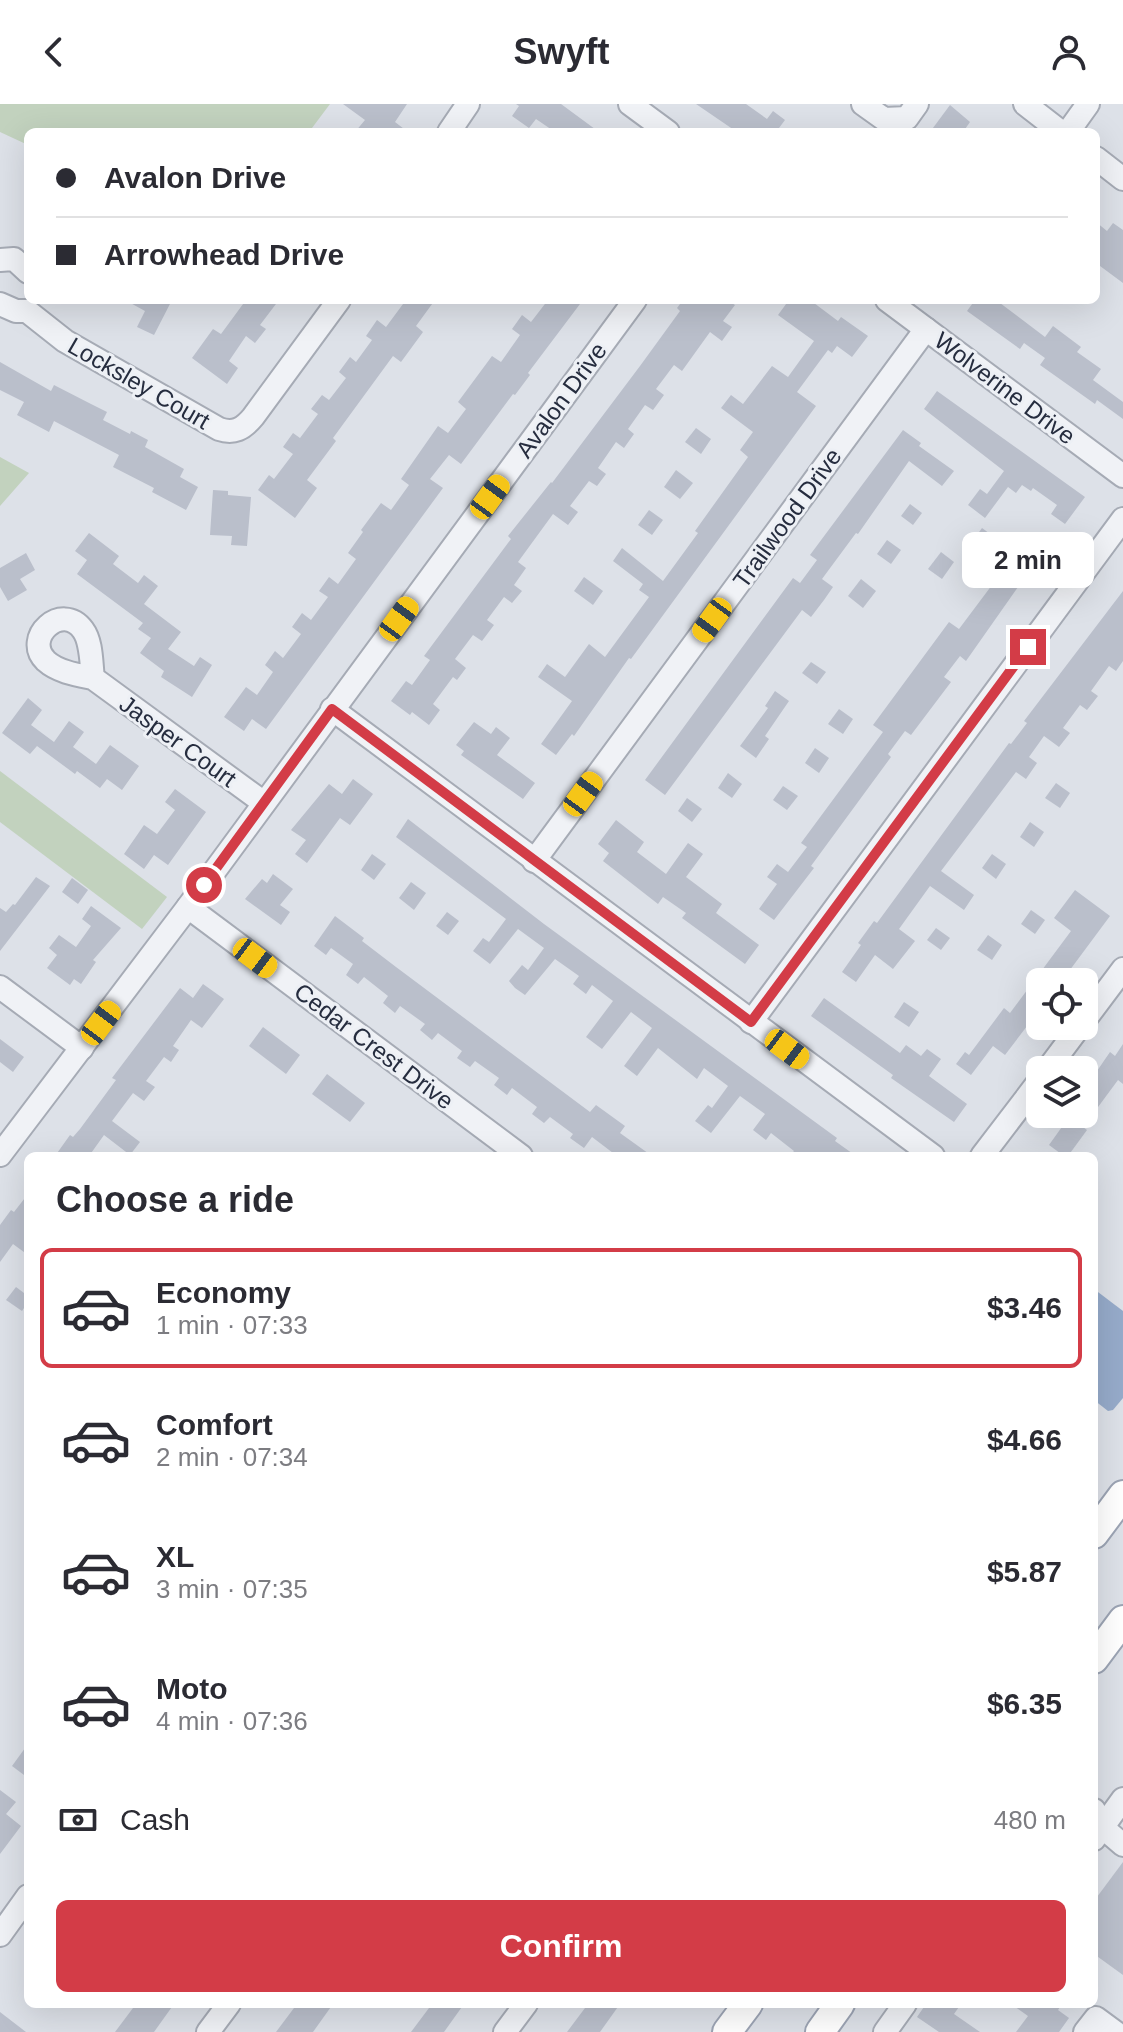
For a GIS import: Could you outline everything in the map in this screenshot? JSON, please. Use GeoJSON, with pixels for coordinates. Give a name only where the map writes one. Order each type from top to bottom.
{"type":"FeatureCollection","features":[{"type":"Feature","properties":{"kind":"main road"},"geometry":{"type":"LineString","coordinates":[[1098,1529],[1123,1495]]}},
{"type":"Feature","properties":{"kind":"main road"},"geometry":{"type":"LineString","coordinates":[[1098,1654],[1123,1620]]}},
{"type":"Feature","properties":{"kind":"main road"},"geometry":{"type":"LineString","coordinates":[[727,2032],[745,2008]]}},
{"type":"Feature","properties":{"kind":"main road"},"geometry":{"type":"LineString","coordinates":[[820,2032],[837,2008]]}},
{"type":"Feature","properties":{"kind":"street"},"geometry":{"type":"LineString","coordinates":[[452,128],[468,104]]}},
{"type":"Feature","properties":{"kind":"street"},"geometry":{"type":"LineString","coordinates":[[630,104],[663,128]]}},
{"type":"Feature","properties":{"kind":"street"},"geometry":{"type":"LineString","coordinates":[[863,104],[884,119],[907,118],[917,104]]}},
{"type":"Feature","properties":{"kind":"street"},"geometry":{"type":"LineString","coordinates":[[1025,104],[1056,128]]}},
{"type":"Feature","properties":{"kind":"street"},"geometry":{"type":"LineString","coordinates":[[1071,128],[1088,104]]}},
{"type":"Feature","properties":{"kind":"street"},"geometry":{"type":"LineString","coordinates":[[1100,161],[1123,179]]}},
{"type":"Feature","properties":{"kind":"street"},"geometry":{"type":"LineString","coordinates":[[0,260],[14,259],[24,268]]}},
{"type":"Feature","properties":{"kind":"street","name":"Locksley Court"},"geometry":{"type":"LineString","coordinates":[[0,304],[16,311],[28,306],[65,341],[219,429],[235,432],[245,427],[253,417],[336,304]]}},
{"type":"Feature","properties":{"kind":"street","name":"Avalon Drive"},"geometry":{"type":"LineString","coordinates":[[0,1155],[188,907],[632,304]]}},
{"type":"Feature","properties":{"kind":"street","name":"Wolverine Drive"},"geometry":{"type":"LineString","coordinates":[[892,304],[1123,476]]}},
{"type":"Feature","properties":{"kind":"street","name":"Trailwood Drive"},"geometry":{"type":"LineString","coordinates":[[534,861],[926,329]]}},
{"type":"Feature","properties":{"kind":"street"},"geometry":{"type":"LineString","coordinates":[[751,1022],[1123,519]]}},
{"type":"Feature","properties":{"kind":"street","name":"Jasper Court"},"geometry":{"type":"LineString","coordinates":[[93,678],[264,803]]}},
{"type":"Feature","properties":{"kind":"street"},"geometry":{"type":"LineString","coordinates":[[332,709],[928,1152]]}},
{"type":"Feature","properties":{"kind":"street","name":"Cedar Crest Drive"},"geometry":{"type":"LineString","coordinates":[[188,907],[516,1152]]}},
{"type":"Feature","properties":{"kind":"street"},"geometry":{"type":"LineString","coordinates":[[1098,1002],[1123,969]]}},
{"type":"Feature","properties":{"kind":"street"},"geometry":{"type":"LineString","coordinates":[[0,987],[82,1048]]}},
{"type":"Feature","properties":{"kind":"street"},"geometry":{"type":"LineString","coordinates":[[985,1152],[1026,1098]]}},
{"type":"Feature","properties":{"kind":"street"},"geometry":{"type":"LineString","coordinates":[[1098,1819],[1123,1799]]}},
{"type":"Feature","properties":{"kind":"street"},"geometry":{"type":"LineString","coordinates":[[1098,1823],[1123,1845]]}},
{"type":"Feature","properties":{"kind":"street"},"geometry":{"type":"LineString","coordinates":[[0,1935],[24,1902]]}},
{"type":"Feature","properties":{"kind":"street"},"geometry":{"type":"LineString","coordinates":[[208,2032],[226,2008]]}},
{"type":"Feature","properties":{"kind":"street"},"geometry":{"type":"LineString","coordinates":[[505,2032],[523,2008]]}},
{"type":"Feature","properties":{"kind":"street"},"geometry":{"type":"LineString","coordinates":[[885,2032],[902,2008]]}},
{"type":"Feature","properties":{"kind":"street"},"geometry":{"type":"LineString","coordinates":[[1090,2025],[1115,2032]]}},
{"type":"Feature","properties":{"kind":"green space"},"geometry":{"type":"Polygon","coordinates":[[[0,104],[330,104],[312,128],[24,128],[24,143],[0,132],[0,104]]]}},
{"type":"Feature","properties":{"kind":"green space"},"geometry":{"type":"Polygon","coordinates":[[[0,457],[29,473],[0,506],[0,457]]]}},
{"type":"Feature","properties":{"kind":"green space"},"geometry":{"type":"Polygon","coordinates":[[[0,771],[167,897],[142,929],[0,822],[0,771]]]}},
{"type":"Feature","properties":{"kind":"water"},"geometry":{"type":"Polygon","coordinates":[[[1098,1292],[1123,1311],[1123,1398],[1113,1410],[1108,1411],[1098,1403],[1098,1292]]]}},
{"type":"Feature","properties":{"kind":"building"},"geometry":{"type":"Polygon","coordinates":[[[343,104],[407,104],[395,122],[403,128],[358,128],[365,120],[343,104]]]}},
{"type":"Feature","properties":{"kind":"building"},"geometry":{"type":"Polygon","coordinates":[[[516,104],[561,104],[594,128],[549,128],[536,119],[529,128],[512,116],[519,106],[516,104]]]}},
{"type":"Feature","properties":{"kind":"building"},"geometry":{"type":"Polygon","coordinates":[[[696,104],[746,104],[767,119],[773,111],[785,120],[779,128],[731,128],[696,104]]]}},
{"type":"Feature","properties":{"kind":"building"},"geometry":{"type":"Polygon","coordinates":[[[950,105],[970,122],[966,128],[933,128],[950,105]]]}},
{"type":"Feature","properties":{"kind":"building"},"geometry":{"type":"Polygon","coordinates":[[[1113,223],[1123,230],[1123,283],[1100,266],[1100,225],[1107,231],[1113,223]]]}},
{"type":"Feature","properties":{"kind":"building"},"geometry":{"type":"Polygon","coordinates":[[[132,304],[170,304],[154,335],[137,327],[145,311],[132,304]]]}},
{"type":"Feature","properties":{"kind":"building"},"geometry":{"type":"Polygon","coordinates":[[[243,304],[276,304],[260,325],[266,329],[255,343],[246,336],[229,361],[238,368],[227,384],[192,358],[213,329],[221,334],[243,304]]]}},
{"type":"Feature","properties":{"kind":"building"},"geometry":{"type":"Polygon","coordinates":[[[403,304],[432,304],[416,326],[423,332],[401,362],[393,356],[333,438],[336,441],[307,480],[317,488],[295,518],[258,490],[269,475],[274,479],[293,454],[283,447],[293,433],[300,438],[318,414],[311,409],[322,395],[329,400],[346,378],[339,372],[350,357],[356,362],[372,340],[366,336],[377,320],[386,327],[403,304]]]}},
{"type":"Feature","properties":{"kind":"building"},"geometry":{"type":"Polygon","coordinates":[[[545,304],[580,304],[461,464],[449,455],[430,479],[443,488],[266,729],[252,719],[244,731],[224,717],[246,687],[257,695],[273,672],[265,665],[275,651],[283,658],[301,634],[292,627],[302,613],[311,620],[328,597],[319,591],[329,577],[338,584],[356,559],[348,553],[363,532],[361,530],[381,503],[391,510],[409,485],[401,479],[438,426],[448,433],[466,409],[458,402],[492,356],[501,362],[520,335],[512,329],[522,315],[531,322],[545,304]]]}},
{"type":"Feature","properties":{"kind":"building"},"geometry":{"type":"Polygon","coordinates":[[[680,304],[733,304],[723,321],[732,327],[722,341],[710,332],[682,371],[674,365],[656,389],[664,395],[653,410],[645,405],[628,429],[634,434],[624,448],[616,442],[598,468],[606,474],[597,486],[589,481],[570,506],[578,512],[568,525],[553,514],[518,562],[526,568],[514,585],[522,591],[512,603],[504,597],[487,620],[494,625],[482,641],[473,635],[455,659],[466,668],[457,680],[453,677],[433,704],[440,710],[429,725],[412,712],[410,715],[391,701],[406,681],[412,685],[430,660],[424,656],[511,539],[508,536],[640,366],[680,311],[677,308],[680,304]]]}},
{"type":"Feature","properties":{"kind":"building"},"geometry":{"type":"Polygon","coordinates":[[[786,304],[815,304],[838,321],[841,317],[868,336],[852,357],[837,346],[832,353],[828,350],[797,392],[816,406],[574,736],[572,734],[556,755],[541,744],[572,701],[538,677],[547,664],[565,677],[589,644],[605,657],[649,597],[639,590],[643,584],[613,561],[622,548],[663,581],[698,533],[695,531],[748,457],[740,450],[753,432],[721,408],[731,395],[743,404],[772,366],[788,377],[814,341],[778,315],[786,304]]]}},
{"type":"Feature","properties":{"kind":"building"},"geometry":{"type":"Polygon","coordinates":[[[972,304],[1001,304],[1045,337],[1053,326],[1081,347],[1077,352],[1101,369],[1093,380],[1123,402],[1123,419],[1097,400],[1095,404],[1040,365],[1045,358],[1024,343],[1020,349],[967,311],[972,304]]]}},
{"type":"Feature","properties":{"kind":"building"},"geometry":{"type":"Polygon","coordinates":[[[0,362],[51,391],[54,385],[107,412],[103,420],[148,440],[145,447],[184,469],[180,477],[198,487],[186,510],[152,492],[154,488],[113,467],[119,455],[54,421],[49,432],[17,415],[24,402],[0,390],[0,362]]]}},
{"type":"Feature","properties":{"kind":"building"},"geometry":{"type":"Polygon","coordinates":[[[937,391],[1085,497],[1065,524],[1051,514],[1057,505],[1033,488],[1031,491],[1022,485],[1016,493],[1008,487],[985,518],[968,505],[980,489],[987,494],[1004,471],[924,409],[937,391]]]}},
{"type":"Feature","properties":{"kind":"building"},"geometry":{"type":"Polygon","coordinates":[[[696,428],[711,439],[701,454],[685,442],[696,428]]]}},
{"type":"Feature","properties":{"kind":"building"},"geometry":{"type":"Polygon","coordinates":[[[903,430],[921,443],[919,446],[954,471],[942,486],[909,461],[822,579],[833,587],[824,600],[811,617],[802,610],[665,795],[645,780],[793,578],[800,583],[817,560],[810,555],[903,430]]]}},
{"type":"Feature","properties":{"kind":"building"},"geometry":{"type":"Polygon","coordinates":[[[676,470],[693,483],[680,499],[664,487],[676,470]]]}},
{"type":"Feature","properties":{"kind":"building"},"geometry":{"type":"Polygon","coordinates":[[[213,490],[251,497],[247,546],[231,545],[232,536],[210,535],[213,490]]]}},
{"type":"Feature","properties":{"kind":"building"},"geometry":{"type":"Polygon","coordinates":[[[910,504],[922,513],[913,525],[901,516],[910,504]]]}},
{"type":"Feature","properties":{"kind":"building"},"geometry":{"type":"Polygon","coordinates":[[[649,510],[663,520],[652,535],[638,525],[649,510]]]}},
{"type":"Feature","properties":{"kind":"building"},"geometry":{"type":"Polygon","coordinates":[[[982,528],[997,539],[989,550],[974,539],[982,528]]]}},
{"type":"Feature","properties":{"kind":"building"},"geometry":{"type":"Polygon","coordinates":[[[89,533],[119,556],[113,564],[138,583],[144,575],[158,586],[144,604],[181,632],[168,649],[194,666],[200,657],[212,665],[192,697],[161,677],[164,671],[140,653],[151,638],[138,629],[143,623],[77,574],[87,560],[75,551],[89,533]]]}},
{"type":"Feature","properties":{"kind":"building"},"geometry":{"type":"Polygon","coordinates":[[[887,540],[901,550],[891,564],[877,554],[887,540]]]}},
{"type":"Feature","properties":{"kind":"building"},"geometry":{"type":"Polygon","coordinates":[[[941,552],[954,562],[942,579],[928,569],[941,552]]]}},
{"type":"Feature","properties":{"kind":"building"},"geometry":{"type":"Polygon","coordinates":[[[26,553],[35,570],[20,579],[27,590],[8,601],[0,587],[0,568],[26,553]]]}},
{"type":"Feature","properties":{"kind":"building"},"geometry":{"type":"Polygon","coordinates":[[[1013,557],[1030,570],[966,661],[960,656],[944,677],[951,682],[911,735],[905,731],[888,754],[891,757],[774,920],[759,909],[777,884],[767,877],[777,864],[788,872],[807,847],[801,843],[883,732],[873,725],[949,622],[959,629],[1013,557]]]}},
{"type":"Feature","properties":{"kind":"building"},"geometry":{"type":"Polygon","coordinates":[[[584,577],[603,591],[593,605],[574,591],[584,577]]]}},
{"type":"Feature","properties":{"kind":"building"},"geometry":{"type":"Polygon","coordinates":[[[861,579],[876,591],[863,608],[848,596],[861,579]]]}},
{"type":"Feature","properties":{"kind":"building"},"geometry":{"type":"Polygon","coordinates":[[[1123,591],[1123,661],[1116,671],[1109,666],[1091,691],[1098,696],[1087,710],[1080,705],[1063,728],[1070,733],[1059,747],[1044,736],[1029,757],[1037,763],[1026,779],[1016,772],[941,871],[974,895],[964,910],[930,886],[899,929],[915,941],[893,969],[875,955],[856,982],[842,972],[861,945],[858,943],[874,921],[877,923],[1123,591]]]}},
{"type":"Feature","properties":{"kind":"building"},"geometry":{"type":"Polygon","coordinates":[[[811,662],[826,672],[817,684],[802,673],[811,662]]]}},
{"type":"Feature","properties":{"kind":"building"},"geometry":{"type":"Polygon","coordinates":[[[775,691],[789,701],[765,736],[769,739],[756,758],[740,746],[768,708],[765,706],[775,691]]]}},
{"type":"Feature","properties":{"kind":"building"},"geometry":{"type":"Polygon","coordinates":[[[28,698],[42,710],[31,725],[54,742],[69,721],[84,732],[73,747],[96,764],[110,745],[139,766],[122,790],[107,779],[100,788],[37,746],[30,754],[2,733],[28,698]]]}},
{"type":"Feature","properties":{"kind":"building"},"geometry":{"type":"Polygon","coordinates":[[[839,709],[853,719],[843,734],[828,724],[839,709]]]}},
{"type":"Feature","properties":{"kind":"building"},"geometry":{"type":"Polygon","coordinates":[[[474,722],[491,734],[496,727],[510,738],[497,755],[535,783],[523,799],[461,755],[464,751],[456,745],[474,722]]]}},
{"type":"Feature","properties":{"kind":"building"},"geometry":{"type":"Polygon","coordinates":[[[815,748],[829,758],[819,773],[805,763],[815,748]]]}},
{"type":"Feature","properties":{"kind":"building"},"geometry":{"type":"Polygon","coordinates":[[[728,773],[742,784],[732,798],[718,788],[728,773]]]}},
{"type":"Feature","properties":{"kind":"building"},"geometry":{"type":"Polygon","coordinates":[[[353,779],[373,794],[350,825],[340,818],[307,863],[295,854],[306,840],[291,830],[329,784],[342,794],[353,779]]]}},
{"type":"Feature","properties":{"kind":"building"},"geometry":{"type":"Polygon","coordinates":[[[1056,783],[1070,793],[1060,808],[1045,798],[1056,783]]]}},
{"type":"Feature","properties":{"kind":"building"},"geometry":{"type":"Polygon","coordinates":[[[783,786],[798,796],[787,810],[773,800],[783,786]]]}},
{"type":"Feature","properties":{"kind":"building"},"geometry":{"type":"Polygon","coordinates":[[[175,789],[206,812],[168,865],[154,855],[144,869],[124,854],[144,825],[157,834],[175,810],[165,802],[175,789]]]}},
{"type":"Feature","properties":{"kind":"building"},"geometry":{"type":"Polygon","coordinates":[[[687,798],[702,809],[692,822],[678,811],[687,798]]]}},
{"type":"Feature","properties":{"kind":"building"},"geometry":{"type":"Polygon","coordinates":[[[408,819],[544,924],[837,1138],[835,1141],[850,1152],[793,1152],[771,1133],[766,1140],[753,1130],[765,1114],[740,1096],[711,1133],[695,1121],[708,1105],[712,1108],[728,1086],[704,1068],[697,1079],[658,1048],[637,1076],[624,1066],[652,1028],[631,1012],[602,1049],[586,1037],[613,1001],[592,985],[586,994],[573,984],[579,976],[555,959],[525,995],[515,988],[509,981],[522,965],[528,970],[544,948],[518,929],[490,964],[473,951],[483,938],[489,942],[506,919],[396,837],[408,819]]]}},
{"type":"Feature","properties":{"kind":"building"},"geometry":{"type":"Polygon","coordinates":[[[616,820],[644,842],[637,852],[666,874],[688,843],[703,854],[686,877],[722,904],[716,913],[759,945],[745,964],[682,918],[686,913],[663,897],[658,904],[603,861],[609,853],[598,844],[616,820]]]}},
{"type":"Feature","properties":{"kind":"building"},"geometry":{"type":"Polygon","coordinates":[[[1030,822],[1044,832],[1034,847],[1020,837],[1030,822]]]}},
{"type":"Feature","properties":{"kind":"building"},"geometry":{"type":"Polygon","coordinates":[[[372,854],[386,864],[374,880],[361,870],[372,854]]]}},
{"type":"Feature","properties":{"kind":"building"},"geometry":{"type":"Polygon","coordinates":[[[992,854],[1006,864],[996,879],[982,868],[992,854]]]}},
{"type":"Feature","properties":{"kind":"building"},"geometry":{"type":"Polygon","coordinates":[[[273,874],[293,889],[280,905],[290,912],[281,925],[245,899],[262,879],[267,883],[273,874]]]}},
{"type":"Feature","properties":{"kind":"building"},"geometry":{"type":"Polygon","coordinates":[[[36,877],[50,886],[0,951],[0,908],[6,912],[15,905],[36,877]]]}},
{"type":"Feature","properties":{"kind":"building"},"geometry":{"type":"Polygon","coordinates":[[[72,878],[88,890],[78,904],[62,892],[72,878]]]}},
{"type":"Feature","properties":{"kind":"building"},"geometry":{"type":"Polygon","coordinates":[[[411,882],[426,893],[414,910],[399,898],[411,882]]]}},
{"type":"Feature","properties":{"kind":"building"},"geometry":{"type":"Polygon","coordinates":[[[1075,890],[1110,916],[1071,968],[1043,968],[1071,931],[1054,918],[1075,890]]]}},
{"type":"Feature","properties":{"kind":"building"},"geometry":{"type":"Polygon","coordinates":[[[91,906],[121,928],[93,960],[96,962],[81,984],[74,979],[70,985],[47,968],[57,955],[49,948],[59,935],[76,947],[91,926],[82,919],[91,906]]]}},
{"type":"Feature","properties":{"kind":"building"},"geometry":{"type":"Polygon","coordinates":[[[1031,910],[1045,920],[1035,934],[1021,924],[1031,910]]]}},
{"type":"Feature","properties":{"kind":"building"},"geometry":{"type":"Polygon","coordinates":[[[447,912],[459,921],[448,935],[436,926],[447,912]]]}},
{"type":"Feature","properties":{"kind":"building"},"geometry":{"type":"Polygon","coordinates":[[[335,916],[364,938],[362,941],[590,1112],[596,1105],[625,1126],[620,1133],[646,1152],[612,1152],[592,1137],[584,1148],[570,1138],[573,1134],[550,1117],[544,1123],[532,1114],[537,1107],[512,1088],[507,1095],[494,1085],[499,1078],[475,1061],[470,1067],[457,1058],[462,1051],[438,1033],[432,1040],[420,1030],[425,1024],[400,1006],[395,1013],[383,1003],[388,996],[364,977],[358,984],[346,975],[353,964],[331,948],[326,955],[314,946],[335,916]]]}},
{"type":"Feature","properties":{"kind":"building"},"geometry":{"type":"Polygon","coordinates":[[[936,928],[950,938],[941,950],[927,940],[936,928]]]}},
{"type":"Feature","properties":{"kind":"building"},"geometry":{"type":"Polygon","coordinates":[[[988,935],[1002,945],[992,960],[977,950],[988,935]]]}},
{"type":"Feature","properties":{"kind":"building"},"geometry":{"type":"Polygon","coordinates":[[[203,984],[224,999],[202,1028],[191,1020],[173,1046],[179,1050],[171,1062],[164,1057],[146,1081],[155,1087],[144,1101],[133,1093],[112,1121],[140,1142],[132,1152],[126,1152],[104,1135],[92,1152],[58,1152],[70,1135],[73,1137],[80,1129],[116,1080],[112,1078],[180,988],[193,998],[203,984]]]}},
{"type":"Feature","properties":{"kind":"building"},"geometry":{"type":"Polygon","coordinates":[[[1026,991],[1026,1027],[1005,1055],[993,1046],[971,1075],[956,1064],[965,1052],[969,1055],[1004,1008],[1010,1013],[1026,991]]]}},
{"type":"Feature","properties":{"kind":"building"},"geometry":{"type":"Polygon","coordinates":[[[824,998],[900,1053],[906,1045],[921,1056],[927,1049],[941,1059],[929,1076],[967,1104],[954,1122],[811,1016],[824,998]]]}},
{"type":"Feature","properties":{"kind":"building"},"geometry":{"type":"Polygon","coordinates":[[[904,1002],[919,1012],[909,1027],[894,1017],[904,1002]]]}},
{"type":"Feature","properties":{"kind":"building"},"geometry":{"type":"Polygon","coordinates":[[[263,1027],[300,1055],[286,1074],[249,1046],[263,1027]]]}},
{"type":"Feature","properties":{"kind":"building"},"geometry":{"type":"Polygon","coordinates":[[[0,1039],[24,1057],[13,1072],[0,1062],[0,1039]]]}},
{"type":"Feature","properties":{"kind":"building"},"geometry":{"type":"Polygon","coordinates":[[[1123,1044],[1123,1084],[1118,1080],[1098,1107],[1098,1070],[1110,1052],[1115,1056],[1123,1044]]]}},
{"type":"Feature","properties":{"kind":"building"},"geometry":{"type":"Polygon","coordinates":[[[327,1074],[365,1103],[350,1122],[312,1094],[327,1074]]]}},
{"type":"Feature","properties":{"kind":"building"},"geometry":{"type":"Polygon","coordinates":[[[1061,1128],[1087,1130],[1071,1152],[1059,1152],[1049,1145],[1061,1128]]]}},
{"type":"Feature","properties":{"kind":"building"},"geometry":{"type":"Polygon","coordinates":[[[24,1199],[24,1252],[13,1244],[0,1262],[0,1225],[11,1210],[14,1212],[24,1199]]]}},
{"type":"Feature","properties":{"kind":"building"},"geometry":{"type":"Polygon","coordinates":[[[16,1287],[24,1293],[24,1308],[22,1311],[6,1300],[16,1287]]]}},
{"type":"Feature","properties":{"kind":"building"},"geometry":{"type":"Polygon","coordinates":[[[24,1750],[24,1775],[12,1766],[24,1750]]]}},
{"type":"Feature","properties":{"kind":"building"},"geometry":{"type":"Polygon","coordinates":[[[0,1790],[16,1802],[6,1814],[21,1826],[0,1854],[0,1790]]]}},
{"type":"Feature","properties":{"kind":"building"},"geometry":{"type":"Polygon","coordinates":[[[1123,1862],[1123,1975],[1098,1957],[1098,1896],[1123,1862]]]}},
{"type":"Feature","properties":{"kind":"building"},"geometry":{"type":"Polygon","coordinates":[[[133,2008],[171,2008],[154,2032],[115,2032],[133,2008]]]}},
{"type":"Feature","properties":{"kind":"building"},"geometry":{"type":"Polygon","coordinates":[[[294,2008],[330,2008],[313,2032],[276,2032],[294,2008]]]}},
{"type":"Feature","properties":{"kind":"building"},"geometry":{"type":"Polygon","coordinates":[[[429,2008],[461,2008],[444,2032],[411,2032],[429,2008]]]}},
{"type":"Feature","properties":{"kind":"building"},"geometry":{"type":"Polygon","coordinates":[[[585,2008],[617,2008],[600,2032],[567,2032],[585,2008]]]}},
{"type":"Feature","properties":{"kind":"building"},"geometry":{"type":"Polygon","coordinates":[[[923,2008],[958,2008],[954,2014],[980,2032],[939,2032],[917,2017],[923,2008]]]}},
{"type":"Feature","properties":{"kind":"building"},"geometry":{"type":"Polygon","coordinates":[[[1017,2008],[1059,2008],[1069,2018],[1059,2032],[1016,2032],[1028,2016],[1017,2008]]]}},
{"type":"Feature","properties":{"kind":"building"},"geometry":{"type":"Polygon","coordinates":[[[0,2012],[26,2032],[0,2032],[0,2012]]]}},
{"type":"Feature","properties":{"kind":"route"},"geometry":{"type":"LineString","coordinates":[[204,885],[332,709],[751,1022],[1028,647]]}}]}
